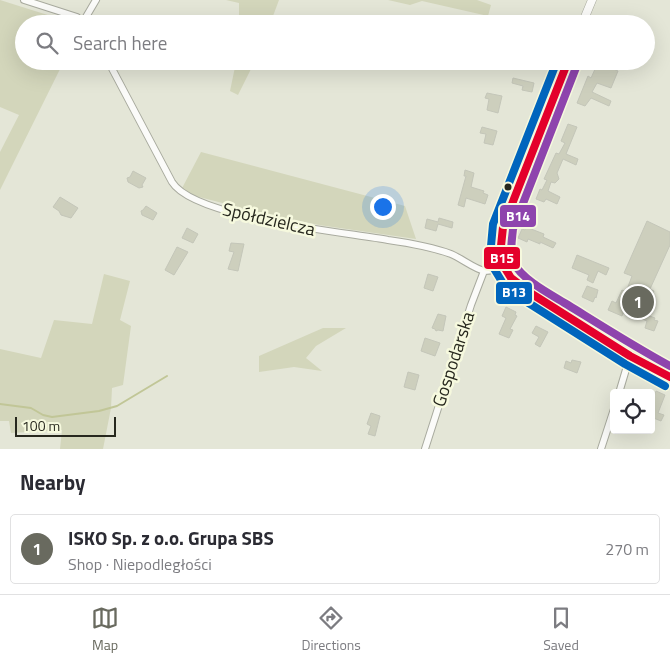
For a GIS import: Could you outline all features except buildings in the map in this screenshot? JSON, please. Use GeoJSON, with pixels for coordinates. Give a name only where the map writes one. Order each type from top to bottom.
{"type":"FeatureCollection","features":[{"type":"Feature","properties":{"kind":"street"},"geometry":{"type":"LineString","coordinates":[[24,0],[70,15]]}},
{"type":"Feature","properties":{"kind":"street"},"geometry":{"type":"LineString","coordinates":[[88,15],[96,0]]}},
{"type":"Feature","properties":{"kind":"street"},"geometry":{"type":"LineString","coordinates":[[586,15],[592,0]]}},
{"type":"Feature","properties":{"kind":"street","name":"Spółdzielcza"},"geometry":{"type":"LineString","coordinates":[[113,70],[172,182],[185,195],[220,209],[257,218],[324,231],[389,240],[435,250],[450,254],[484,271]]}},
{"type":"Feature","properties":{"kind":"street"},"geometry":{"type":"LineString","coordinates":[[564,70],[503,227],[501,246],[503,265],[511,278],[532,294],[630,356],[670,377]]}},
{"type":"Feature","properties":{"kind":"street"},"geometry":{"type":"LineString","coordinates":[[484,271],[493,270],[503,265]]}},
{"type":"Feature","properties":{"kind":"street","name":"Gospodarska"},"geometry":{"type":"LineString","coordinates":[[425,449],[471,305],[484,271]]}},
{"type":"Feature","properties":{"kind":"street"},"geometry":{"type":"LineString","coordinates":[[620,389],[630,356]]}},
{"type":"Feature","properties":{"kind":"street"},"geometry":{"type":"LineString","coordinates":[[601,449],[610,421]]}},
{"type":"Feature","properties":{"kind":"green space"},"geometry":{"type":"Polygon","coordinates":[[[0,0],[48,15],[15,15],[15,70],[60,70],[0,190],[0,152],[19,115],[0,107],[0,0]]]}},
{"type":"Feature","properties":{"kind":"green space"},"geometry":{"type":"Polygon","coordinates":[[[226,0],[279,0],[273,15],[239,15],[239,3],[226,0]]]}},
{"type":"Feature","properties":{"kind":"green space"},"geometry":{"type":"Polygon","coordinates":[[[388,0],[477,0],[491,5],[488,15],[484,15],[422,1],[410,5],[388,0]]]}},
{"type":"Feature","properties":{"kind":"green space"},"geometry":{"type":"Polygon","coordinates":[[[234,70],[250,70],[238,95],[230,91],[234,70]]]}},
{"type":"Feature","properties":{"kind":"green space"},"geometry":{"type":"Polygon","coordinates":[[[201,152],[405,206],[416,239],[319,225],[257,212],[180,192],[201,152]]]}},
{"type":"Feature","properties":{"kind":"green space"},"geometry":{"type":"Polygon","coordinates":[[[104,274],[130,281],[120,320],[131,326],[123,385],[112,388],[111,408],[103,449],[60,449],[62,430],[11,433],[9,421],[0,421],[0,349],[41,358],[54,320],[92,324],[104,274]]]}},
{"type":"Feature","properties":{"kind":"green space"},"geometry":{"type":"Polygon","coordinates":[[[323,328],[346,328],[316,346],[306,358],[322,371],[294,367],[259,372],[259,356],[323,328]]]}},
{"type":"Feature","properties":{"kind":"waterway"},"geometry":{"type":"LineString","coordinates":[[0,404],[31,408],[43,415],[52,417],[99,411],[117,406],[167,376]]}},
{"type":"Feature","properties":{"kind":"transit line","name":"B13"},"geometry":{"type":"LineString","coordinates":[[553,70],[493,224],[491,246],[493,267],[504,285],[527,302],[625,364],[665,386]]}},
{"type":"Feature","properties":{"kind":"transit line","name":"B15"},"geometry":{"type":"LineString","coordinates":[[564,70],[503,227],[501,246],[503,265],[511,278],[532,294],[630,356],[670,377]]}},
{"type":"Feature","properties":{"kind":"transit line","name":"B14"},"geometry":{"type":"LineString","coordinates":[[575,70],[513,229],[512,259],[518,269],[538,287],[670,366]]}},
{"type":"Feature","properties":{"kind":"place","name":"ISKO Sp. z o.o. Grupa SBS"},"geometry":{"type":"Point","coordinates":[638,302]}}]}
